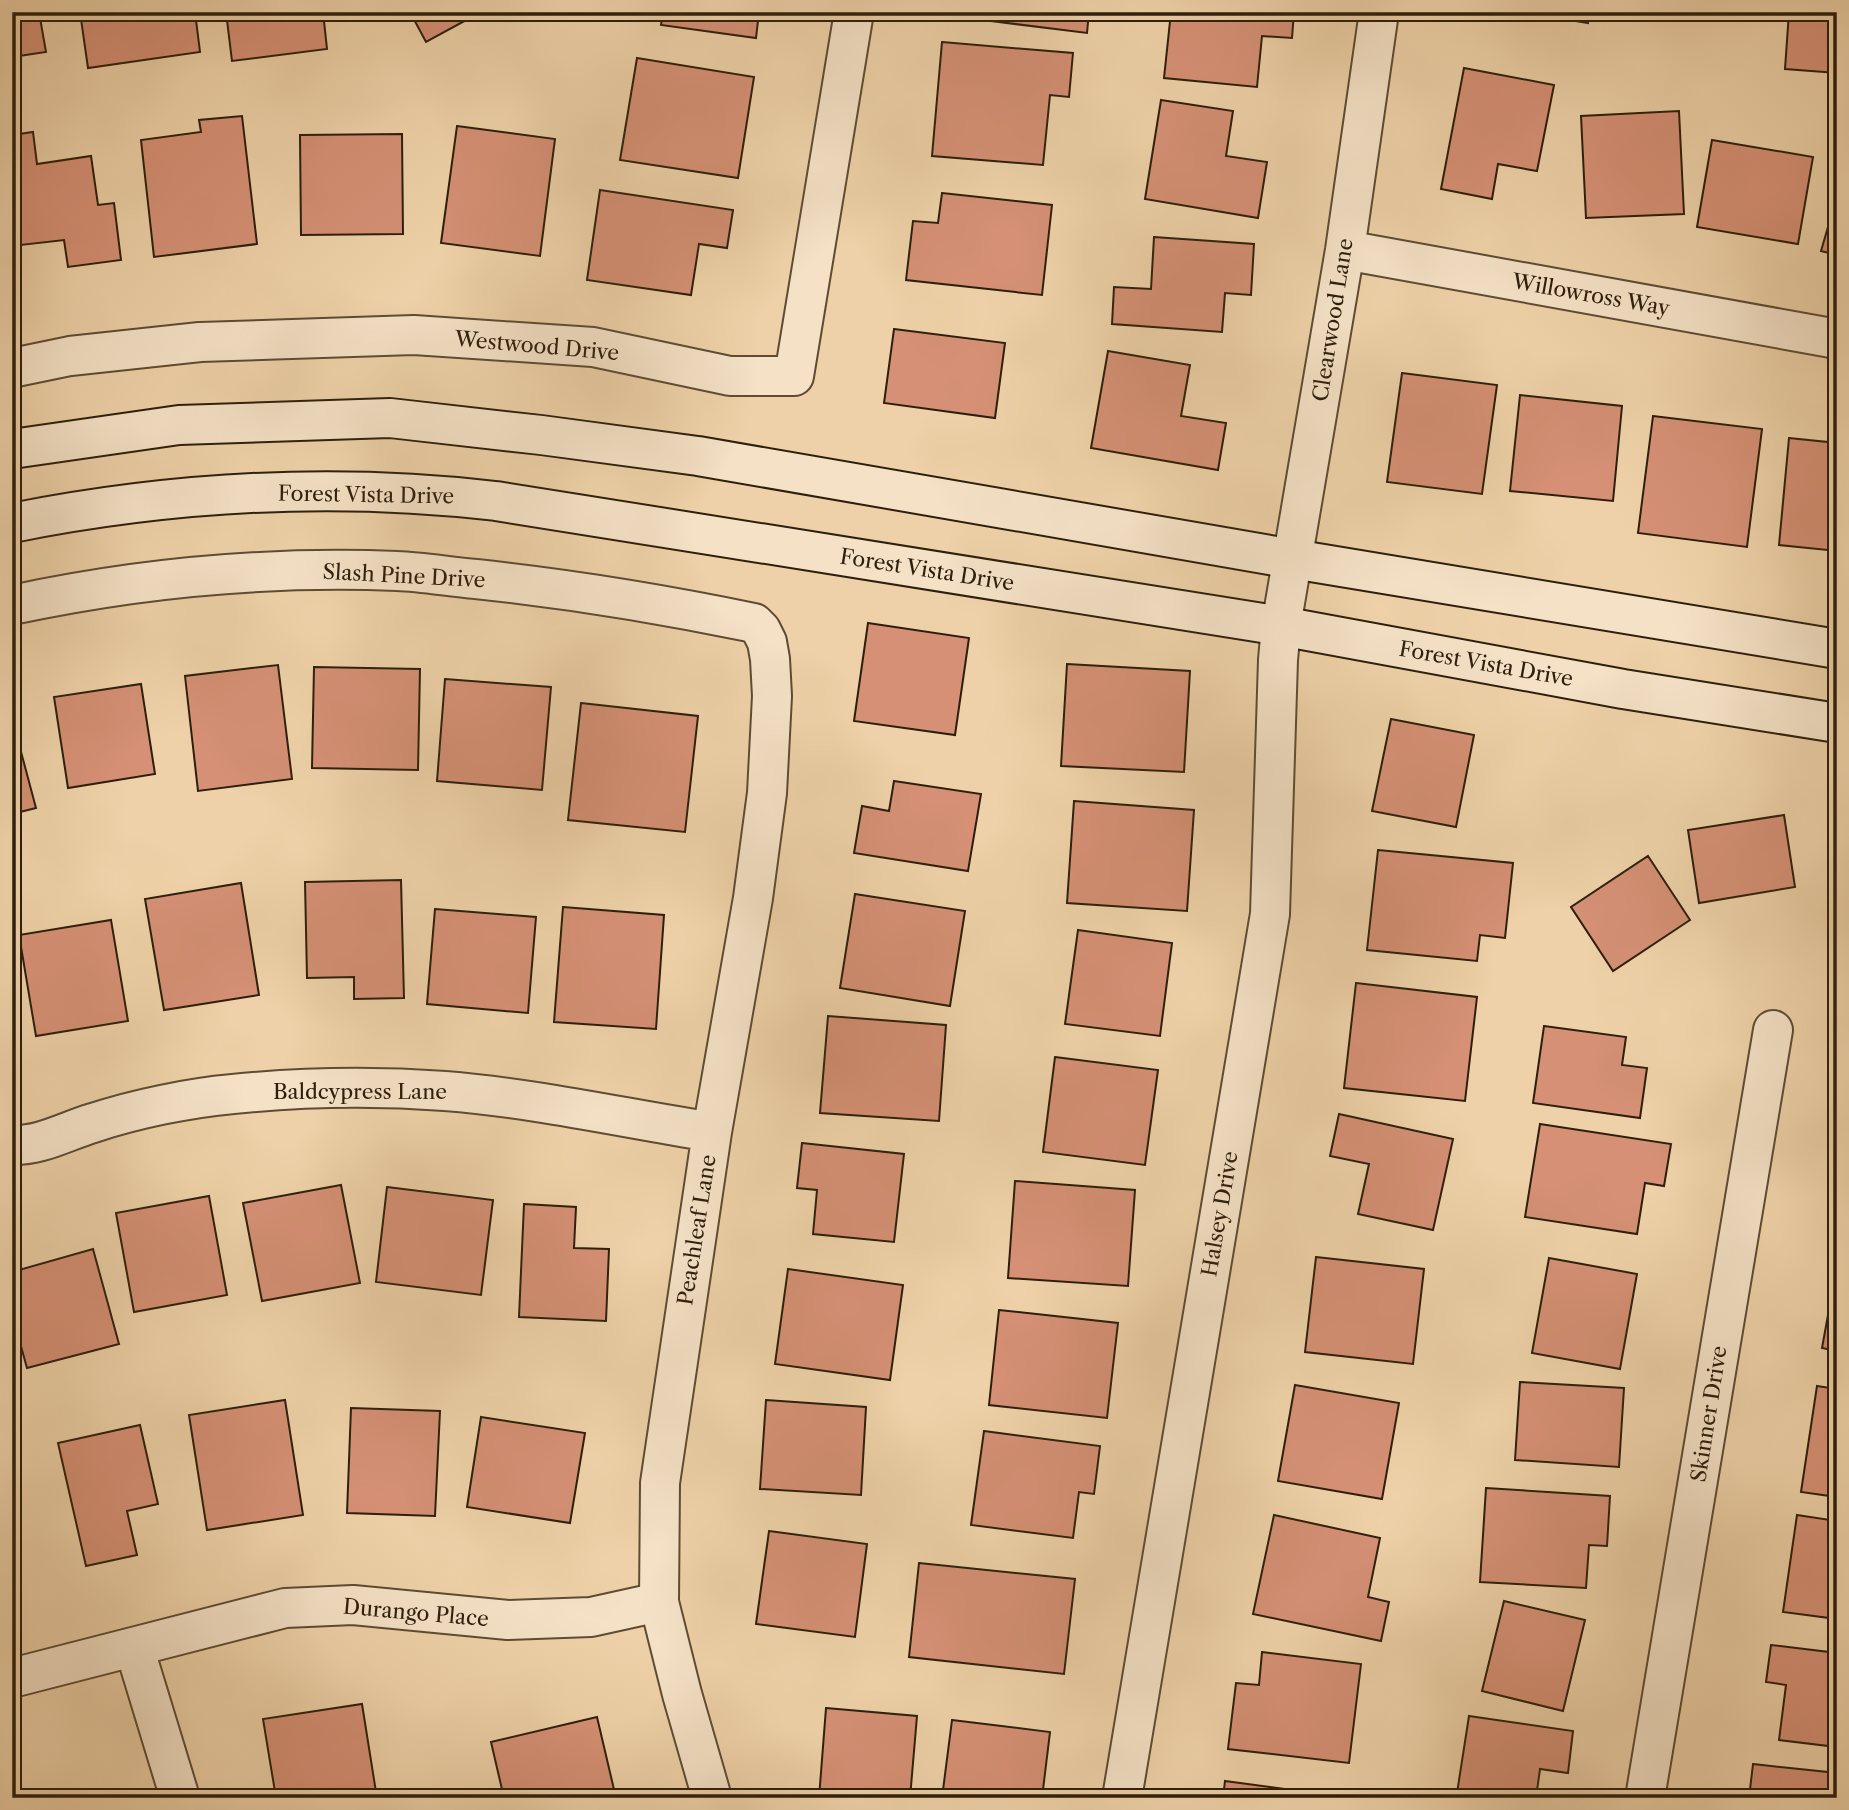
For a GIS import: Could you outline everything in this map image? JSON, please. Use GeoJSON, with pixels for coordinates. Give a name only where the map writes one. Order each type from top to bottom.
{"type":"FeatureCollection","features":[{"type":"Feature","properties":{"kind":"street","name":"Westwood Drive"},"geometry":{"type":"LineString","coordinates":[[12,369],[70,356],[200,342],[414,335],[593,347],[730,376],[794,376],[853,12]]}},
{"type":"Feature","properties":{"kind":"street","name":"Clearwood Lane"},"geometry":{"type":"LineString","coordinates":[[1281,626],[1345,250],[1379,12]]}},
{"type":"Feature","properties":{"kind":"street","name":"Willowross Way"},"geometry":{"type":"LineString","coordinates":[[1345,250],[1837,339]]}},
{"type":"Feature","properties":{"kind":"street"},"geometry":{"type":"LineString","coordinates":[[12,450],[178,425],[390,418],[698,456],[1293,559],[1837,649]]}},
{"type":"Feature","properties":{"kind":"street","name":"Forest Vista Drive"},"geometry":{"type":"LineString","coordinates":[[12,523],[88,508],[194,495],[309,491],[429,493],[524,505],[1281,626],[1623,689],[1837,723]]}},
{"type":"Feature","properties":{"kind":"street","name":"Slash Pine Drive"},"geometry":{"type":"LineString","coordinates":[[12,605],[154,580],[332,570],[400,571],[555,587],[754,623],[767,642],[770,659]]}},
{"type":"Feature","properties":{"kind":"street","name":"Halsey Drive"},"geometry":{"type":"LineString","coordinates":[[1122,1798],[1270,914],[1281,626]]}},
{"type":"Feature","properties":{"kind":"street","name":"Peachleaf Lane"},"geometry":{"type":"LineString","coordinates":[[712,1798],[659,1602],[660,1483],[712,1132],[754,898],[765,806],[772,696],[770,659]]}},
{"type":"Feature","properties":{"kind":"street","name":"Skinner Drive"},"geometry":{"type":"LineString","coordinates":[[1645,1798],[1773,1030]]}},
{"type":"Feature","properties":{"kind":"street","name":"Baldcypress Lane"},"geometry":{"type":"LineString","coordinates":[[12,1145],[44,1141],[94,1122],[159,1107],[230,1094],[303,1089],[393,1088],[447,1091],[712,1132]]}},
{"type":"Feature","properties":{"kind":"street","name":"Durango Place"},"geometry":{"type":"LineString","coordinates":[[12,1678],[285,1608],[353,1605],[508,1620],[591,1617],[659,1602]]}},
{"type":"Feature","properties":{"kind":"street"},"geometry":{"type":"LineString","coordinates":[[134,1647],[180,1798]]}},
{"type":"Feature","properties":{"kind":"building"},"geometry":{"type":"Polygon","coordinates":[[[12,12],[39,12],[46,52],[12,57],[12,12]]]}},
{"type":"Feature","properties":{"kind":"building"},"geometry":{"type":"Polygon","coordinates":[[[80,12],[195,12],[200,52],[88,68],[80,12]]]}},
{"type":"Feature","properties":{"kind":"building"},"geometry":{"type":"Polygon","coordinates":[[[226,12],[323,12],[327,49],[232,61],[226,12]]]}},
{"type":"Feature","properties":{"kind":"building"},"geometry":{"type":"Polygon","coordinates":[[[410,12],[481,12],[426,42],[410,12]]]}},
{"type":"Feature","properties":{"kind":"building"},"geometry":{"type":"Polygon","coordinates":[[[663,12],[759,12],[756,38],[661,25],[663,12]]]}},
{"type":"Feature","properties":{"kind":"building"},"geometry":{"type":"Polygon","coordinates":[[[952,12],[1089,12],[1087,33],[951,16],[952,12]]]}},
{"type":"Feature","properties":{"kind":"building"},"geometry":{"type":"Polygon","coordinates":[[[1171,12],[1294,12],[1292,38],[1262,36],[1257,87],[1164,78],[1171,12]]]}},
{"type":"Feature","properties":{"kind":"building"},"geometry":{"type":"Polygon","coordinates":[[[1523,12],[1589,12],[1588,23],[1523,12]]]}},
{"type":"Feature","properties":{"kind":"building"},"geometry":{"type":"Polygon","coordinates":[[[1789,12],[1837,12],[1837,73],[1785,69],[1789,12]]]}},
{"type":"Feature","properties":{"kind":"building"},"geometry":{"type":"Polygon","coordinates":[[[942,42],[1073,53],[1069,97],[1050,95],[1043,165],[932,156],[942,42]]]}},
{"type":"Feature","properties":{"kind":"building"},"geometry":{"type":"Polygon","coordinates":[[[637,58],[754,77],[738,178],[620,160],[637,58]]]}},
{"type":"Feature","properties":{"kind":"building"},"geometry":{"type":"Polygon","coordinates":[[[1464,68],[1554,85],[1537,171],[1498,164],[1492,199],[1441,189],[1464,68]]]}},
{"type":"Feature","properties":{"kind":"building"},"geometry":{"type":"Polygon","coordinates":[[[1161,100],[1233,111],[1226,156],[1267,162],[1258,218],[1145,199],[1161,100]]]}},
{"type":"Feature","properties":{"kind":"building"},"geometry":{"type":"Polygon","coordinates":[[[1679,111],[1684,214],[1586,218],[1581,116],[1679,111]]]}},
{"type":"Feature","properties":{"kind":"building"},"geometry":{"type":"Polygon","coordinates":[[[242,116],[257,244],[154,257],[141,140],[201,132],[199,120],[242,116]]]}},
{"type":"Feature","properties":{"kind":"building"},"geometry":{"type":"Polygon","coordinates":[[[457,126],[555,139],[540,256],[441,243],[457,126]]]}},
{"type":"Feature","properties":{"kind":"building"},"geometry":{"type":"Polygon","coordinates":[[[33,132],[37,164],[91,156],[98,205],[114,203],[121,260],[68,267],[64,240],[12,246],[12,135],[33,132]]]}},
{"type":"Feature","properties":{"kind":"building"},"geometry":{"type":"Polygon","coordinates":[[[402,134],[403,234],[301,235],[300,135],[402,134]]]}},
{"type":"Feature","properties":{"kind":"building"},"geometry":{"type":"Polygon","coordinates":[[[1712,140],[1813,157],[1798,244],[1697,227],[1712,140]]]}},
{"type":"Feature","properties":{"kind":"building"},"geometry":{"type":"Polygon","coordinates":[[[600,190],[733,210],[727,248],[699,244],[691,295],[587,280],[600,190]]]}},
{"type":"Feature","properties":{"kind":"building"},"geometry":{"type":"Polygon","coordinates":[[[942,193],[1052,205],[1042,295],[906,280],[913,221],[938,223],[942,193]]]}},
{"type":"Feature","properties":{"kind":"building"},"geometry":{"type":"Polygon","coordinates":[[[1837,196],[1837,255],[1821,251],[1837,196]]]}},
{"type":"Feature","properties":{"kind":"building"},"geometry":{"type":"Polygon","coordinates":[[[1154,237],[1254,244],[1251,295],[1225,293],[1222,332],[1112,324],[1114,287],[1151,289],[1154,237]]]}},
{"type":"Feature","properties":{"kind":"building"},"geometry":{"type":"Polygon","coordinates":[[[894,329],[1005,343],[995,418],[884,403],[894,329]]]}},
{"type":"Feature","properties":{"kind":"building"},"geometry":{"type":"Polygon","coordinates":[[[1108,351],[1190,365],[1181,416],[1226,423],[1218,470],[1091,448],[1108,351]]]}},
{"type":"Feature","properties":{"kind":"building"},"geometry":{"type":"Polygon","coordinates":[[[1402,373],[1497,385],[1482,494],[1387,482],[1402,373]]]}},
{"type":"Feature","properties":{"kind":"building"},"geometry":{"type":"Polygon","coordinates":[[[1520,395],[1622,406],[1613,501],[1510,491],[1520,395]]]}},
{"type":"Feature","properties":{"kind":"building"},"geometry":{"type":"Polygon","coordinates":[[[1653,416],[1762,429],[1747,547],[1638,533],[1653,416]]]}},
{"type":"Feature","properties":{"kind":"building"},"geometry":{"type":"Polygon","coordinates":[[[1789,438],[1837,443],[1837,551],[1779,545],[1789,438]]]}},
{"type":"Feature","properties":{"kind":"building"},"geometry":{"type":"Polygon","coordinates":[[[868,623],[969,638],[955,735],[854,721],[868,623]]]}},
{"type":"Feature","properties":{"kind":"building"},"geometry":{"type":"Polygon","coordinates":[[[1067,664],[1190,671],[1184,772],[1061,766],[1067,664]]]}},
{"type":"Feature","properties":{"kind":"building"},"geometry":{"type":"Polygon","coordinates":[[[278,665],[292,779],[198,791],[185,676],[278,665]]]}},
{"type":"Feature","properties":{"kind":"building"},"geometry":{"type":"Polygon","coordinates":[[[314,667],[420,669],[418,770],[312,768],[314,667]]]}},
{"type":"Feature","properties":{"kind":"building"},"geometry":{"type":"Polygon","coordinates":[[[445,679],[551,687],[542,790],[437,781],[445,679]]]}},
{"type":"Feature","properties":{"kind":"building"},"geometry":{"type":"Polygon","coordinates":[[[141,684],[155,774],[68,788],[54,697],[141,684]]]}},
{"type":"Feature","properties":{"kind":"building"},"geometry":{"type":"Polygon","coordinates":[[[581,703],[698,716],[685,832],[568,820],[581,703]]]}},
{"type":"Feature","properties":{"kind":"building"},"geometry":{"type":"Polygon","coordinates":[[[12,718],[36,808],[12,814],[12,718]]]}},
{"type":"Feature","properties":{"kind":"building"},"geometry":{"type":"Polygon","coordinates":[[[1391,719],[1474,735],[1456,827],[1372,811],[1391,719]]]}},
{"type":"Feature","properties":{"kind":"building"},"geometry":{"type":"Polygon","coordinates":[[[894,781],[981,794],[968,871],[854,853],[862,806],[889,811],[894,781]]]}},
{"type":"Feature","properties":{"kind":"building"},"geometry":{"type":"Polygon","coordinates":[[[1074,801],[1194,810],[1187,911],[1067,903],[1074,801]]]}},
{"type":"Feature","properties":{"kind":"building"},"geometry":{"type":"Polygon","coordinates":[[[1784,815],[1795,887],[1699,903],[1688,830],[1784,815]]]}},
{"type":"Feature","properties":{"kind":"building"},"geometry":{"type":"Polygon","coordinates":[[[1378,850],[1513,863],[1505,938],[1480,935],[1477,961],[1367,950],[1378,850]]]}},
{"type":"Feature","properties":{"kind":"building"},"geometry":{"type":"Polygon","coordinates":[[[1648,856],[1690,920],[1613,971],[1571,907],[1648,856]]]}},
{"type":"Feature","properties":{"kind":"building"},"geometry":{"type":"Polygon","coordinates":[[[401,880],[404,998],[354,999],[354,977],[307,978],[305,882],[401,880]]]}},
{"type":"Feature","properties":{"kind":"building"},"geometry":{"type":"Polygon","coordinates":[[[241,883],[259,995],[164,1010],[145,899],[241,883]]]}},
{"type":"Feature","properties":{"kind":"building"},"geometry":{"type":"Polygon","coordinates":[[[855,894],[965,911],[950,1006],[840,988],[855,894]]]}},
{"type":"Feature","properties":{"kind":"building"},"geometry":{"type":"Polygon","coordinates":[[[563,907],[664,915],[656,1029],[554,1022],[563,907]]]}},
{"type":"Feature","properties":{"kind":"building"},"geometry":{"type":"Polygon","coordinates":[[[435,909],[536,917],[528,1013],[427,1004],[435,909]]]}},
{"type":"Feature","properties":{"kind":"building"},"geometry":{"type":"Polygon","coordinates":[[[111,920],[128,1021],[36,1036],[19,935],[111,920]]]}},
{"type":"Feature","properties":{"kind":"building"},"geometry":{"type":"Polygon","coordinates":[[[1078,930],[1172,943],[1160,1036],[1065,1024],[1078,930]]]}},
{"type":"Feature","properties":{"kind":"building"},"geometry":{"type":"Polygon","coordinates":[[[1356,983],[1477,997],[1465,1101],[1344,1088],[1356,983]]]}},
{"type":"Feature","properties":{"kind":"building"},"geometry":{"type":"Polygon","coordinates":[[[828,1016],[946,1025],[939,1121],[820,1113],[828,1016]]]}},
{"type":"Feature","properties":{"kind":"building"},"geometry":{"type":"Polygon","coordinates":[[[1544,1026],[1626,1037],[1622,1065],[1647,1068],[1640,1118],[1533,1103],[1544,1026]]]}},
{"type":"Feature","properties":{"kind":"building"},"geometry":{"type":"Polygon","coordinates":[[[1055,1057],[1158,1070],[1145,1165],[1043,1152],[1055,1057]]]}},
{"type":"Feature","properties":{"kind":"building"},"geometry":{"type":"Polygon","coordinates":[[[1339,1114],[1453,1139],[1433,1230],[1358,1214],[1369,1164],[1330,1156],[1339,1114]]]}},
{"type":"Feature","properties":{"kind":"building"},"geometry":{"type":"Polygon","coordinates":[[[1540,1124],[1671,1144],[1664,1186],[1645,1183],[1637,1234],[1525,1217],[1540,1124]]]}},
{"type":"Feature","properties":{"kind":"building"},"geometry":{"type":"Polygon","coordinates":[[[802,1143],[904,1154],[894,1242],[813,1234],[817,1190],[797,1188],[802,1143]]]}},
{"type":"Feature","properties":{"kind":"building"},"geometry":{"type":"Polygon","coordinates":[[[1015,1181],[1135,1190],[1128,1286],[1008,1278],[1015,1181]]]}},
{"type":"Feature","properties":{"kind":"building"},"geometry":{"type":"Polygon","coordinates":[[[341,1185],[360,1283],[262,1301],[243,1203],[341,1185]]]}},
{"type":"Feature","properties":{"kind":"building"},"geometry":{"type":"Polygon","coordinates":[[[387,1187],[493,1200],[481,1295],[376,1282],[387,1187]]]}},
{"type":"Feature","properties":{"kind":"building"},"geometry":{"type":"Polygon","coordinates":[[[209,1196],[227,1295],[134,1312],[116,1213],[209,1196]]]}},
{"type":"Feature","properties":{"kind":"building"},"geometry":{"type":"Polygon","coordinates":[[[524,1204],[576,1207],[574,1248],[609,1249],[606,1321],[519,1317],[524,1204]]]}},
{"type":"Feature","properties":{"kind":"building"},"geometry":{"type":"Polygon","coordinates":[[[93,1249],[119,1344],[27,1368],[12,1314],[12,1272],[93,1249]]]}},
{"type":"Feature","properties":{"kind":"building"},"geometry":{"type":"Polygon","coordinates":[[[1316,1257],[1424,1269],[1413,1364],[1305,1352],[1316,1257]]]}},
{"type":"Feature","properties":{"kind":"building"},"geometry":{"type":"Polygon","coordinates":[[[1549,1258],[1637,1274],[1620,1369],[1532,1353],[1549,1258]]]}},
{"type":"Feature","properties":{"kind":"building"},"geometry":{"type":"Polygon","coordinates":[[[788,1269],[903,1285],[890,1380],[775,1364],[788,1269]]]}},
{"type":"Feature","properties":{"kind":"building"},"geometry":{"type":"Polygon","coordinates":[[[1837,1271],[1837,1351],[1822,1348],[1837,1271]]]}},
{"type":"Feature","properties":{"kind":"building"},"geometry":{"type":"Polygon","coordinates":[[[999,1310],[1118,1323],[1107,1418],[989,1405],[999,1310]]]}},
{"type":"Feature","properties":{"kind":"building"},"geometry":{"type":"Polygon","coordinates":[[[1520,1382],[1624,1388],[1619,1467],[1515,1460],[1520,1382]]]}},
{"type":"Feature","properties":{"kind":"building"},"geometry":{"type":"Polygon","coordinates":[[[1295,1385],[1399,1403],[1382,1499],[1278,1481],[1295,1385]]]}},
{"type":"Feature","properties":{"kind":"building"},"geometry":{"type":"Polygon","coordinates":[[[1817,1386],[1837,1389],[1837,1497],[1801,1492],[1817,1386]]]}},
{"type":"Feature","properties":{"kind":"building"},"geometry":{"type":"Polygon","coordinates":[[[285,1400],[303,1515],[207,1530],[189,1415],[285,1400]]]}},
{"type":"Feature","properties":{"kind":"building"},"geometry":{"type":"Polygon","coordinates":[[[766,1400],[866,1407],[861,1495],[760,1489],[766,1400]]]}},
{"type":"Feature","properties":{"kind":"building"},"geometry":{"type":"Polygon","coordinates":[[[351,1408],[440,1411],[435,1516],[347,1513],[351,1408]]]}},
{"type":"Feature","properties":{"kind":"building"},"geometry":{"type":"Polygon","coordinates":[[[481,1417],[585,1433],[570,1523],[467,1507],[481,1417]]]}},
{"type":"Feature","properties":{"kind":"building"},"geometry":{"type":"Polygon","coordinates":[[[140,1425],[158,1504],[127,1511],[137,1555],[86,1566],[58,1443],[140,1425]]]}},
{"type":"Feature","properties":{"kind":"building"},"geometry":{"type":"Polygon","coordinates":[[[984,1431],[1100,1446],[1094,1494],[1079,1492],[1073,1538],[971,1525],[984,1431]]]}},
{"type":"Feature","properties":{"kind":"building"},"geometry":{"type":"Polygon","coordinates":[[[1486,1488],[1610,1496],[1607,1546],[1589,1545],[1586,1588],[1480,1582],[1486,1488]]]}},
{"type":"Feature","properties":{"kind":"building"},"geometry":{"type":"Polygon","coordinates":[[[1274,1515],[1380,1538],[1368,1597],[1389,1602],[1381,1641],[1253,1614],[1274,1515]]]}},
{"type":"Feature","properties":{"kind":"building"},"geometry":{"type":"Polygon","coordinates":[[[1797,1515],[1837,1521],[1837,1619],[1783,1612],[1797,1515]]]}},
{"type":"Feature","properties":{"kind":"building"},"geometry":{"type":"Polygon","coordinates":[[[769,1531],[867,1544],[855,1637],[756,1624],[769,1531]]]}},
{"type":"Feature","properties":{"kind":"building"},"geometry":{"type":"Polygon","coordinates":[[[919,1563],[1075,1579],[1064,1674],[909,1657],[919,1563]]]}},
{"type":"Feature","properties":{"kind":"building"},"geometry":{"type":"Polygon","coordinates":[[[1504,1601],[1585,1620],[1563,1711],[1482,1691],[1504,1601]]]}},
{"type":"Feature","properties":{"kind":"building"},"geometry":{"type":"Polygon","coordinates":[[[1771,1645],[1837,1653],[1837,1747],[1779,1740],[1786,1685],[1766,1682],[1771,1645]]]}},
{"type":"Feature","properties":{"kind":"building"},"geometry":{"type":"Polygon","coordinates":[[[1262,1652],[1361,1664],[1349,1763],[1228,1749],[1236,1683],[1259,1685],[1262,1652]]]}},
{"type":"Feature","properties":{"kind":"building"},"geometry":{"type":"Polygon","coordinates":[[[362,1704],[376,1792],[339,1798],[276,1798],[263,1719],[362,1704]]]}},
{"type":"Feature","properties":{"kind":"building"},"geometry":{"type":"Polygon","coordinates":[[[826,1708],[917,1716],[910,1798],[819,1798],[826,1708]]]}},
{"type":"Feature","properties":{"kind":"building"},"geometry":{"type":"Polygon","coordinates":[[[1469,1716],[1573,1731],[1568,1773],[1540,1769],[1536,1798],[1491,1798],[1457,1793],[1469,1716]]]}},
{"type":"Feature","properties":{"kind":"building"},"geometry":{"type":"Polygon","coordinates":[[[597,1717],[616,1798],[504,1798],[491,1742],[597,1717]]]}},
{"type":"Feature","properties":{"kind":"building"},"geometry":{"type":"Polygon","coordinates":[[[952,1720],[1050,1732],[1042,1798],[942,1798],[952,1720]]]}},
{"type":"Feature","properties":{"kind":"building"},"geometry":{"type":"Polygon","coordinates":[[[1753,1764],[1837,1773],[1837,1798],[1749,1798],[1753,1764]]]}},
{"type":"Feature","properties":{"kind":"building"},"geometry":{"type":"Polygon","coordinates":[[[1225,1781],[1352,1798],[1223,1798],[1225,1781]]]}}]}
